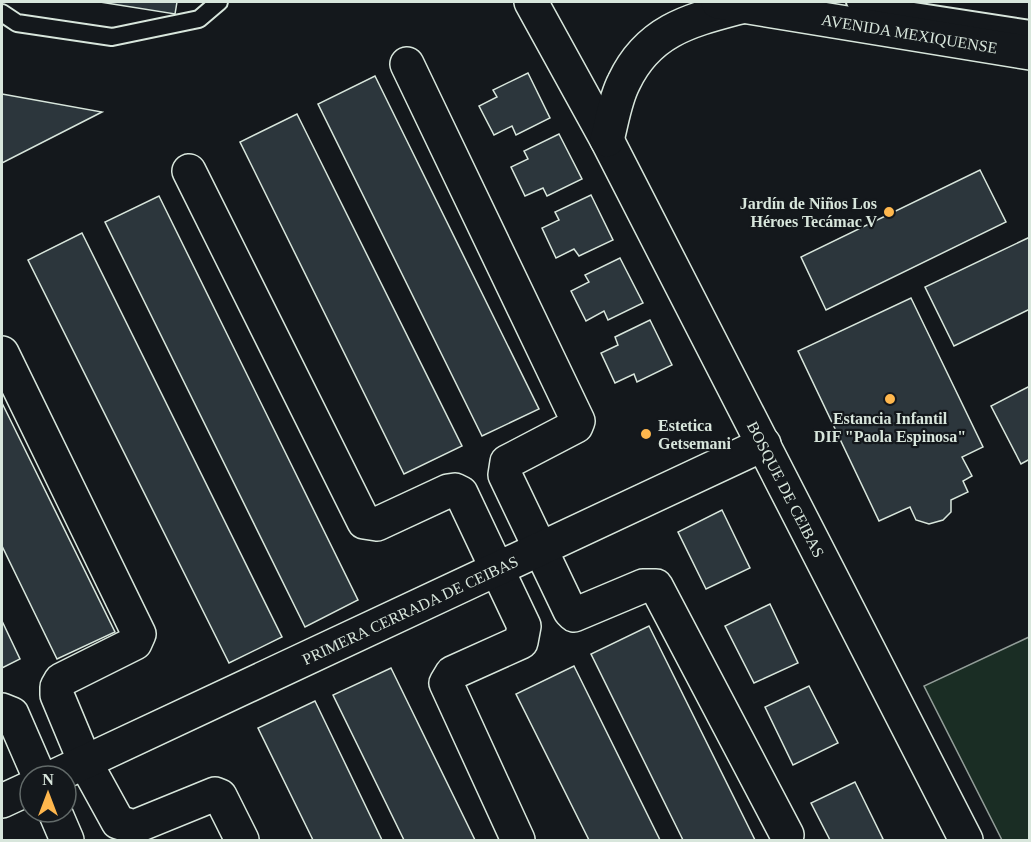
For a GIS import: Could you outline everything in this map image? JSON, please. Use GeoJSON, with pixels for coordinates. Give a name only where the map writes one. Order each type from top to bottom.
{"type":"FeatureCollection","features":[{"type":"Feature","properties":{"kind":"street","name":"BOSQUE DE CEIBAS"},"geometry":{"type":"LineString","coordinates":[[531,2],[607,140],[966,840]]}},
{"type":"Feature","properties":{"kind":"street"},"geometry":{"type":"LineString","coordinates":[[607,140],[623,83],[643,51],[684,22],[731,4]]}},
{"type":"Feature","properties":{"kind":"street","name":"AVENIDA MEXIQUENSE"},"geometry":{"type":"LineString","coordinates":[[731,4],[1029,53]]}},
{"type":"Feature","properties":{"kind":"street"},"geometry":{"type":"LineString","coordinates":[[407,64],[578,421],[576,426],[507,462],[505,468],[505,475],[538,550],[574,615],[643,586],[656,586],[787,835]]}},
{"type":"Feature","properties":{"kind":"street"},"geometry":{"type":"LineString","coordinates":[[189,171],[364,522],[377,524],[455,490],[461,493],[524,626],[521,642],[452,673],[446,683],[518,840]]}},
{"type":"Feature","properties":{"kind":"street"},"geometry":{"type":"LineString","coordinates":[[2,352],[139,634],[135,643],[61,680],[57,687],[57,695],[85,762],[118,822],[125,827],[134,827],[215,794],[220,796],[242,840]]}},
{"type":"Feature","properties":{"kind":"street","name":"PRIMERA CERRADA DE CEIBAS"},"geometry":{"type":"LineString","coordinates":[[78,765],[764,444]]}},
{"type":"Feature","properties":{"kind":"street"},"geometry":{"type":"LineString","coordinates":[[2,710],[12,714],[34,764]]}},
{"type":"Feature","properties":{"kind":"street"},"geometry":{"type":"LineString","coordinates":[[2,801],[18,794]]}},
{"type":"Feature","properties":{"kind":"street"},"geometry":{"type":"LineString","coordinates":[[60,824],[67,840]]}},
{"type":"Feature","properties":{"kind":"lane"},"geometry":{"type":"LineString","coordinates":[[2,13],[17,23],[112,37],[199,19],[219,2]]}},
{"type":"Feature","properties":{"kind":"lane"},"geometry":{"type":"LineString","coordinates":[[855,2],[1029,29]]}},
{"type":"Feature","properties":{"kind":"green space"},"geometry":{"type":"Polygon","coordinates":[[[1029,637],[1029,840],[1002,840],[924,686],[1029,637]]]}},
{"type":"Feature","properties":{"kind":"building"},"geometry":{"type":"Polygon","coordinates":[[[100,2],[177,2],[175,14],[100,2]]]}},
{"type":"Feature","properties":{"kind":"building"},"geometry":{"type":"Polygon","coordinates":[[[528,73],[550,118],[516,135],[512,126],[494,135],[479,106],[497,97],[493,90],[528,73]]]}},
{"type":"Feature","properties":{"kind":"building"},"geometry":{"type":"Polygon","coordinates":[[[375,76],[539,409],[482,436],[318,104],[375,76]]]}},
{"type":"Feature","properties":{"kind":"building"},"geometry":{"type":"Polygon","coordinates":[[[2,94],[102,112],[2,163],[2,94]]]}},
{"type":"Feature","properties":{"kind":"building"},"geometry":{"type":"Polygon","coordinates":[[[297,114],[462,446],[404,474],[240,142],[297,114]]]}},
{"type":"Feature","properties":{"kind":"building"},"geometry":{"type":"Polygon","coordinates":[[[559,134],[582,179],[547,196],[543,188],[525,196],[511,167],[528,159],[524,151],[559,134]]]}},
{"type":"Feature","properties":{"kind":"building"},"geometry":{"type":"Polygon","coordinates":[[[980,170],[1006,222],[826,310],[801,257],[980,170]]]}},
{"type":"Feature","properties":{"kind":"building"},"geometry":{"type":"Polygon","coordinates":[[[591,195],[613,240],[579,256],[574,249],[556,258],[542,228],[559,220],[555,212],[591,195]]]}},
{"type":"Feature","properties":{"kind":"building"},"geometry":{"type":"Polygon","coordinates":[[[159,196],[358,600],[305,627],[105,222],[159,196]]]}},
{"type":"Feature","properties":{"kind":"building"},"geometry":{"type":"Polygon","coordinates":[[[82,233],[282,637],[229,663],[28,260],[82,233]]]}},
{"type":"Feature","properties":{"kind":"building"},"geometry":{"type":"Polygon","coordinates":[[[1030,237],[1030,309],[954,346],[925,287],[1030,237]]]}},
{"type":"Feature","properties":{"kind":"building"},"geometry":{"type":"Polygon","coordinates":[[[620,258],[643,303],[608,320],[604,311],[586,321],[571,291],[589,282],[585,275],[620,258]]]}},
{"type":"Feature","properties":{"kind":"building","name":"Estancia Infantil DIF \"Paola Espinosa\""},"geometry":{"type":"Polygon","coordinates":[[[911,298],[983,447],[962,457],[972,476],[963,481],[968,492],[951,500],[951,512],[943,520],[929,524],[916,520],[910,507],[879,521],[798,351],[911,298]]]}},
{"type":"Feature","properties":{"kind":"building"},"geometry":{"type":"Polygon","coordinates":[[[650,320],[672,365],[637,382],[634,374],[615,383],[601,353],[618,345],[615,337],[650,320]]]}},
{"type":"Feature","properties":{"kind":"building"},"geometry":{"type":"Polygon","coordinates":[[[1030,386],[1030,459],[1021,464],[991,406],[1030,386]]]}},
{"type":"Feature","properties":{"kind":"building"},"geometry":{"type":"Polygon","coordinates":[[[2,403],[115,632],[57,659],[2,546],[2,403]]]}},
{"type":"Feature","properties":{"kind":"building"},"geometry":{"type":"Polygon","coordinates":[[[722,510],[750,568],[706,589],[678,532],[722,510]]]}},
{"type":"Feature","properties":{"kind":"building"},"geometry":{"type":"Polygon","coordinates":[[[770,604],[798,663],[754,683],[725,626],[770,604]]]}},
{"type":"Feature","properties":{"kind":"building"},"geometry":{"type":"Polygon","coordinates":[[[2,621],[20,659],[2,668],[2,621]]]}},
{"type":"Feature","properties":{"kind":"building"},"geometry":{"type":"Polygon","coordinates":[[[649,626],[755,840],[683,840],[591,654],[649,626]]]}},
{"type":"Feature","properties":{"kind":"building"},"geometry":{"type":"Polygon","coordinates":[[[574,666],[660,840],[589,840],[516,694],[574,666]]]}},
{"type":"Feature","properties":{"kind":"building"},"geometry":{"type":"Polygon","coordinates":[[[391,668],[475,840],[404,840],[333,695],[391,668]]]}},
{"type":"Feature","properties":{"kind":"building"},"geometry":{"type":"Polygon","coordinates":[[[809,686],[838,743],[793,765],[765,707],[809,686]]]}},
{"type":"Feature","properties":{"kind":"building"},"geometry":{"type":"Polygon","coordinates":[[[315,701],[382,840],[313,840],[258,728],[315,701]]]}},
{"type":"Feature","properties":{"kind":"building"},"geometry":{"type":"Polygon","coordinates":[[[855,782],[883,839],[881,840],[830,840],[811,803],[855,782]]]}},
{"type":"Feature","properties":{"kind":"place","name":"Jardín de Niños Los Héroes Tecámac V"},"geometry":{"type":"Point","coordinates":[889,212]}},
{"type":"Feature","properties":{"kind":"place","name":"Estancia Infantil DIF \"Paola Espinosa\""},"geometry":{"type":"Point","coordinates":[890,399]}},
{"type":"Feature","properties":{"kind":"place","name":"Estetica Getsemani"},"geometry":{"type":"Point","coordinates":[646,434]}}]}
